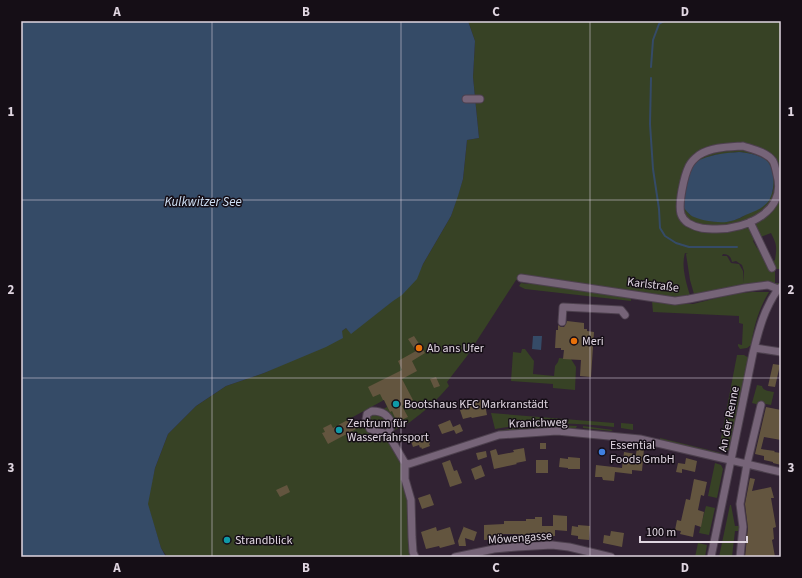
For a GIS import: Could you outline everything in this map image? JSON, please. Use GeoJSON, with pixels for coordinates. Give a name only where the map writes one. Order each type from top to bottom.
{"type":"FeatureCollection","features":[{"type":"Feature","properties":{"kind":"street"},"geometry":{"type":"LineString","coordinates":[[466,99],[480,99]]}},
{"type":"Feature","properties":{"kind":"street"},"geometry":{"type":"LineString","coordinates":[[743,146],[760,151],[772,159],[780,183],[777,197],[773,205],[766,212],[756,220],[750,222],[728,229],[699,229],[687,222],[681,216],[680,205],[685,178],[688,167],[692,161],[698,156],[712,149],[743,146]]}},
{"type":"Feature","properties":{"kind":"street"},"geometry":{"type":"LineString","coordinates":[[750,222],[772,268]]}},
{"type":"Feature","properties":{"kind":"street","name":"Karlstraße"},"geometry":{"type":"LineString","coordinates":[[521,278],[675,301],[745,288],[768,286],[780,288]]}},
{"type":"Feature","properties":{"kind":"street","name":"An der Renne"},"geometry":{"type":"LineString","coordinates":[[711,557],[760,324],[770,300],[780,288]]}},
{"type":"Feature","properties":{"kind":"street"},"geometry":{"type":"LineString","coordinates":[[562,322],[563,307],[621,310],[625,315]]}},
{"type":"Feature","properties":{"kind":"street"},"geometry":{"type":"LineString","coordinates":[[755,348],[781,352]]}},
{"type":"Feature","properties":{"kind":"street"},"geometry":{"type":"LineString","coordinates":[[740,557],[743,526],[740,504],[747,464],[761,405]]}},
{"type":"Feature","properties":{"kind":"street","name":"Kranichweg"},"geometry":{"type":"LineString","coordinates":[[405,463],[409,464],[499,435],[557,431],[640,439],[781,472]]}},
{"type":"Feature","properties":{"kind":"street"},"geometry":{"type":"LineString","coordinates":[[388,434],[405,463],[405,479],[411,500],[413,552],[415,557]]}},
{"type":"Feature","properties":{"kind":"street","name":"Möwengasse"},"geometry":{"type":"LineString","coordinates":[[455,557],[494,549],[552,545],[569,547],[611,557]]}},
{"type":"Feature","properties":{"kind":"green space"},"geometry":{"type":"Polygon","coordinates":[[[468,21],[781,21],[781,269],[775,269],[775,283],[781,283],[781,286],[768,285],[689,299],[640,295],[516,280],[467,356],[447,382],[449,386],[431,405],[410,422],[388,434],[405,463],[415,557],[167,557],[161,548],[143,490],[152,481],[155,468],[168,434],[196,406],[226,386],[264,373],[279,366],[341,333],[346,328],[351,333],[390,303],[418,275],[451,216],[463,179],[467,140],[479,138],[473,77],[475,41],[468,21]],[[739,152],[714,155],[696,162],[684,197],[689,214],[710,221],[721,222],[738,219],[752,210],[773,191],[772,174],[767,162],[749,153],[739,152]],[[771,233],[753,241],[757,248],[761,250],[768,264],[775,260],[776,246],[771,233]],[[685,253],[684,274],[690,295],[694,294],[686,254],[688,254],[685,253]],[[723,254],[722,256],[727,256],[731,263],[739,264],[743,271],[744,283],[744,271],[742,265],[736,261],[732,262],[728,255],[723,254]],[[384,400],[351,418],[354,424],[387,407],[384,400]]]}},
{"type":"Feature","properties":{"kind":"green space"},"geometry":{"type":"Polygon","coordinates":[[[521,283],[631,297],[631,301],[525,289],[519,286],[521,283]]]}},
{"type":"Feature","properties":{"kind":"green space"},"geometry":{"type":"Polygon","coordinates":[[[769,292],[757,317],[751,345],[747,348],[740,349],[738,346],[738,344],[742,345],[743,324],[739,323],[739,316],[653,312],[652,301],[668,304],[693,304],[733,294],[769,292]]]}},
{"type":"Feature","properties":{"kind":"green space"},"geometry":{"type":"Polygon","coordinates":[[[522,349],[525,349],[534,361],[533,374],[554,376],[555,366],[559,358],[571,359],[576,367],[575,390],[553,388],[553,384],[511,381],[513,352],[521,353],[522,349]]]}},
{"type":"Feature","properties":{"kind":"green space"},"geometry":{"type":"Polygon","coordinates":[[[737,355],[744,355],[749,358],[729,450],[726,451],[719,449],[737,355]]]}},
{"type":"Feature","properties":{"kind":"green space"},"geometry":{"type":"Polygon","coordinates":[[[757,385],[774,392],[771,405],[752,403],[757,385]]]}},
{"type":"Feature","properties":{"kind":"green space"},"geometry":{"type":"Polygon","coordinates":[[[491,413],[614,423],[614,427],[584,424],[554,424],[525,425],[495,429],[491,413]]]}},
{"type":"Feature","properties":{"kind":"green space"},"geometry":{"type":"Polygon","coordinates":[[[621,423],[633,424],[633,430],[621,428],[621,423]]]}},
{"type":"Feature","properties":{"kind":"green space"},"geometry":{"type":"Polygon","coordinates":[[[549,425],[577,426],[576,428],[538,428],[498,433],[497,431],[520,427],[549,425]]]}},
{"type":"Feature","properties":{"kind":"green space"},"geometry":{"type":"Polygon","coordinates":[[[583,426],[613,430],[583,428],[583,426]]]}},
{"type":"Feature","properties":{"kind":"green space"},"geometry":{"type":"Polygon","coordinates":[[[660,438],[721,453],[721,455],[660,440],[660,438]]]}},
{"type":"Feature","properties":{"kind":"green space"},"geometry":{"type":"Polygon","coordinates":[[[715,463],[721,465],[723,469],[717,498],[708,496],[715,463]]]}},
{"type":"Feature","properties":{"kind":"green space"},"geometry":{"type":"Polygon","coordinates":[[[730,505],[735,526],[743,526],[742,531],[735,531],[732,557],[719,557],[730,505]]]}},
{"type":"Feature","properties":{"kind":"green space"},"geometry":{"type":"Polygon","coordinates":[[[706,506],[715,508],[709,535],[699,533],[706,506]]]}},
{"type":"Feature","properties":{"kind":"green space"},"geometry":{"type":"Polygon","coordinates":[[[698,543],[707,545],[705,557],[695,557],[698,543]]]}},
{"type":"Feature","properties":{"kind":"water","name":"Kulkwitzer See"},"geometry":{"type":"Polygon","coordinates":[[[21,21],[468,21],[475,41],[473,77],[479,138],[467,140],[463,179],[451,216],[423,264],[417,279],[402,295],[351,334],[346,328],[342,331],[343,338],[326,347],[264,373],[226,386],[196,406],[168,434],[155,468],[148,504],[161,548],[166,557],[21,557],[21,21]]]}},
{"type":"Feature","properties":{"kind":"water"},"geometry":{"type":"Polygon","coordinates":[[[739,152],[759,156],[771,166],[774,183],[772,194],[767,203],[756,211],[727,222],[707,221],[691,215],[683,207],[687,183],[693,165],[698,160],[711,156],[739,152]]]}},
{"type":"Feature","properties":{"kind":"water"},"geometry":{"type":"Polygon","coordinates":[[[533,336],[542,336],[541,350],[532,349],[533,336]]]}},
{"type":"Feature","properties":{"kind":"building","name":"Meri"},"geometry":{"type":"Polygon","coordinates":[[[567,321],[584,323],[584,329],[594,332],[591,377],[580,376],[581,360],[563,359],[564,350],[561,350],[561,348],[555,348],[556,330],[558,330],[558,325],[564,327],[567,321]]]}},
{"type":"Feature","properties":{"kind":"building"},"geometry":{"type":"Polygon","coordinates":[[[414,336],[425,353],[412,361],[417,371],[402,379],[413,400],[402,406],[408,417],[399,421],[397,419],[396,420],[392,411],[390,412],[380,394],[373,397],[368,387],[402,370],[398,361],[416,351],[408,339],[414,336]]]}},
{"type":"Feature","properties":{"kind":"building"},"geometry":{"type":"Polygon","coordinates":[[[773,364],[780,365],[775,387],[768,386],[773,364]]]}},
{"type":"Feature","properties":{"kind":"building"},"geometry":{"type":"Polygon","coordinates":[[[436,377],[440,386],[434,388],[430,379],[436,377]]]}},
{"type":"Feature","properties":{"kind":"building"},"geometry":{"type":"Polygon","coordinates":[[[484,399],[487,415],[463,419],[460,410],[469,408],[468,403],[484,399]]]}},
{"type":"Feature","properties":{"kind":"building"},"geometry":{"type":"Polygon","coordinates":[[[766,407],[781,410],[781,440],[764,437],[761,449],[781,453],[781,465],[764,460],[764,456],[755,454],[766,407]]]}},
{"type":"Feature","properties":{"kind":"building","name":"Zentrum für Wasserfahrsport"},"geometry":{"type":"Polygon","coordinates":[[[351,418],[356,429],[328,444],[322,433],[325,432],[323,428],[331,424],[333,428],[351,418]]]}},
{"type":"Feature","properties":{"kind":"building"},"geometry":{"type":"Polygon","coordinates":[[[450,420],[453,427],[460,424],[463,431],[456,434],[454,430],[442,434],[438,425],[450,420]]]}},
{"type":"Feature","properties":{"kind":"building"},"geometry":{"type":"Polygon","coordinates":[[[424,434],[426,437],[427,436],[430,446],[422,449],[419,445],[413,447],[411,441],[416,439],[415,437],[424,434]]]}},
{"type":"Feature","properties":{"kind":"building"},"geometry":{"type":"Polygon","coordinates":[[[540,443],[546,443],[546,449],[540,449],[540,443]]]}},
{"type":"Feature","properties":{"kind":"building"},"geometry":{"type":"Polygon","coordinates":[[[524,448],[526,461],[494,469],[490,451],[496,449],[498,455],[514,452],[513,450],[524,448]]]}},
{"type":"Feature","properties":{"kind":"building"},"geometry":{"type":"Polygon","coordinates":[[[637,448],[644,449],[642,471],[632,470],[632,474],[615,472],[614,481],[603,480],[602,477],[595,477],[596,465],[622,468],[624,452],[636,454],[637,448]]]}},
{"type":"Feature","properties":{"kind":"building"},"geometry":{"type":"Polygon","coordinates":[[[486,451],[487,457],[478,460],[476,453],[486,451]]]}},
{"type":"Feature","properties":{"kind":"building"},"geometry":{"type":"Polygon","coordinates":[[[568,457],[580,458],[580,469],[559,467],[560,458],[568,459],[568,457]]]}},
{"type":"Feature","properties":{"kind":"building"},"geometry":{"type":"Polygon","coordinates":[[[686,458],[697,461],[695,472],[682,469],[682,473],[676,472],[678,463],[685,464],[686,458]]]}},
{"type":"Feature","properties":{"kind":"building"},"geometry":{"type":"Polygon","coordinates":[[[450,460],[454,471],[457,470],[462,483],[450,487],[442,463],[450,460]]]}},
{"type":"Feature","properties":{"kind":"building"},"geometry":{"type":"Polygon","coordinates":[[[536,460],[548,460],[548,473],[536,473],[536,460]]]}},
{"type":"Feature","properties":{"kind":"building"},"geometry":{"type":"Polygon","coordinates":[[[481,465],[485,476],[475,480],[471,469],[481,465]]]}},
{"type":"Feature","properties":{"kind":"building"},"geometry":{"type":"Polygon","coordinates":[[[750,478],[755,479],[752,491],[771,487],[774,498],[771,498],[776,527],[773,528],[774,539],[772,540],[775,557],[745,557],[748,528],[745,504],[750,478]]]}},
{"type":"Feature","properties":{"kind":"building"},"geometry":{"type":"Polygon","coordinates":[[[694,479],[707,482],[704,496],[701,495],[698,510],[704,512],[701,527],[695,525],[693,537],[680,534],[681,531],[675,530],[677,520],[681,521],[686,499],[690,500],[694,479]]]}},
{"type":"Feature","properties":{"kind":"building"},"geometry":{"type":"Polygon","coordinates":[[[287,485],[290,492],[280,497],[276,490],[287,485]]]}},
{"type":"Feature","properties":{"kind":"building"},"geometry":{"type":"Polygon","coordinates":[[[430,494],[434,505],[422,509],[418,498],[430,494]]]}},
{"type":"Feature","properties":{"kind":"building"},"geometry":{"type":"Polygon","coordinates":[[[553,515],[567,516],[567,531],[555,530],[555,536],[545,536],[545,533],[530,533],[530,536],[502,534],[502,537],[496,539],[484,540],[484,525],[504,524],[504,521],[526,521],[526,519],[542,517],[542,526],[553,526],[553,515]]]}},
{"type":"Feature","properties":{"kind":"building"},"geometry":{"type":"Polygon","coordinates":[[[578,525],[590,526],[589,540],[578,539],[578,536],[571,535],[572,526],[578,527],[578,525]]]}},
{"type":"Feature","properties":{"kind":"building"},"geometry":{"type":"Polygon","coordinates":[[[464,526],[477,532],[474,541],[465,538],[466,546],[459,546],[458,541],[464,526]]]}},
{"type":"Feature","properties":{"kind":"building"},"geometry":{"type":"Polygon","coordinates":[[[436,527],[437,531],[450,527],[455,544],[440,548],[439,546],[426,549],[421,532],[436,527]]]}},
{"type":"Feature","properties":{"kind":"building"},"geometry":{"type":"Polygon","coordinates":[[[611,531],[624,533],[622,547],[603,543],[604,535],[610,536],[611,531]]]}},
{"type":"Feature","properties":{"kind":"waterway"},"geometry":{"type":"LineString","coordinates":[[651,67],[653,40],[659,24],[664,21]]}},
{"type":"Feature","properties":{"kind":"waterway"},"geometry":{"type":"LineString","coordinates":[[651,78],[650,124],[653,169],[659,209],[660,228],[665,236],[676,243],[689,247],[737,247]]}},
{"type":"Feature","properties":{"kind":"place","name":"Meri"},"geometry":{"type":"Point","coordinates":[574,341]}},
{"type":"Feature","properties":{"kind":"place","name":"Ab ans Ufer"},"geometry":{"type":"Point","coordinates":[419,348]}},
{"type":"Feature","properties":{"kind":"place","name":"Bootshaus KFC Markranstädt"},"geometry":{"type":"Point","coordinates":[396,404]}},
{"type":"Feature","properties":{"kind":"place","name":"Zentrum für Wasserfahrsport"},"geometry":{"type":"Point","coordinates":[339,430]}},
{"type":"Feature","properties":{"kind":"place","name":"Essential Foods GmbH"},"geometry":{"type":"Point","coordinates":[602,452]}},
{"type":"Feature","properties":{"kind":"place","name":"Strandblick"},"geometry":{"type":"Point","coordinates":[227,540]}}]}
